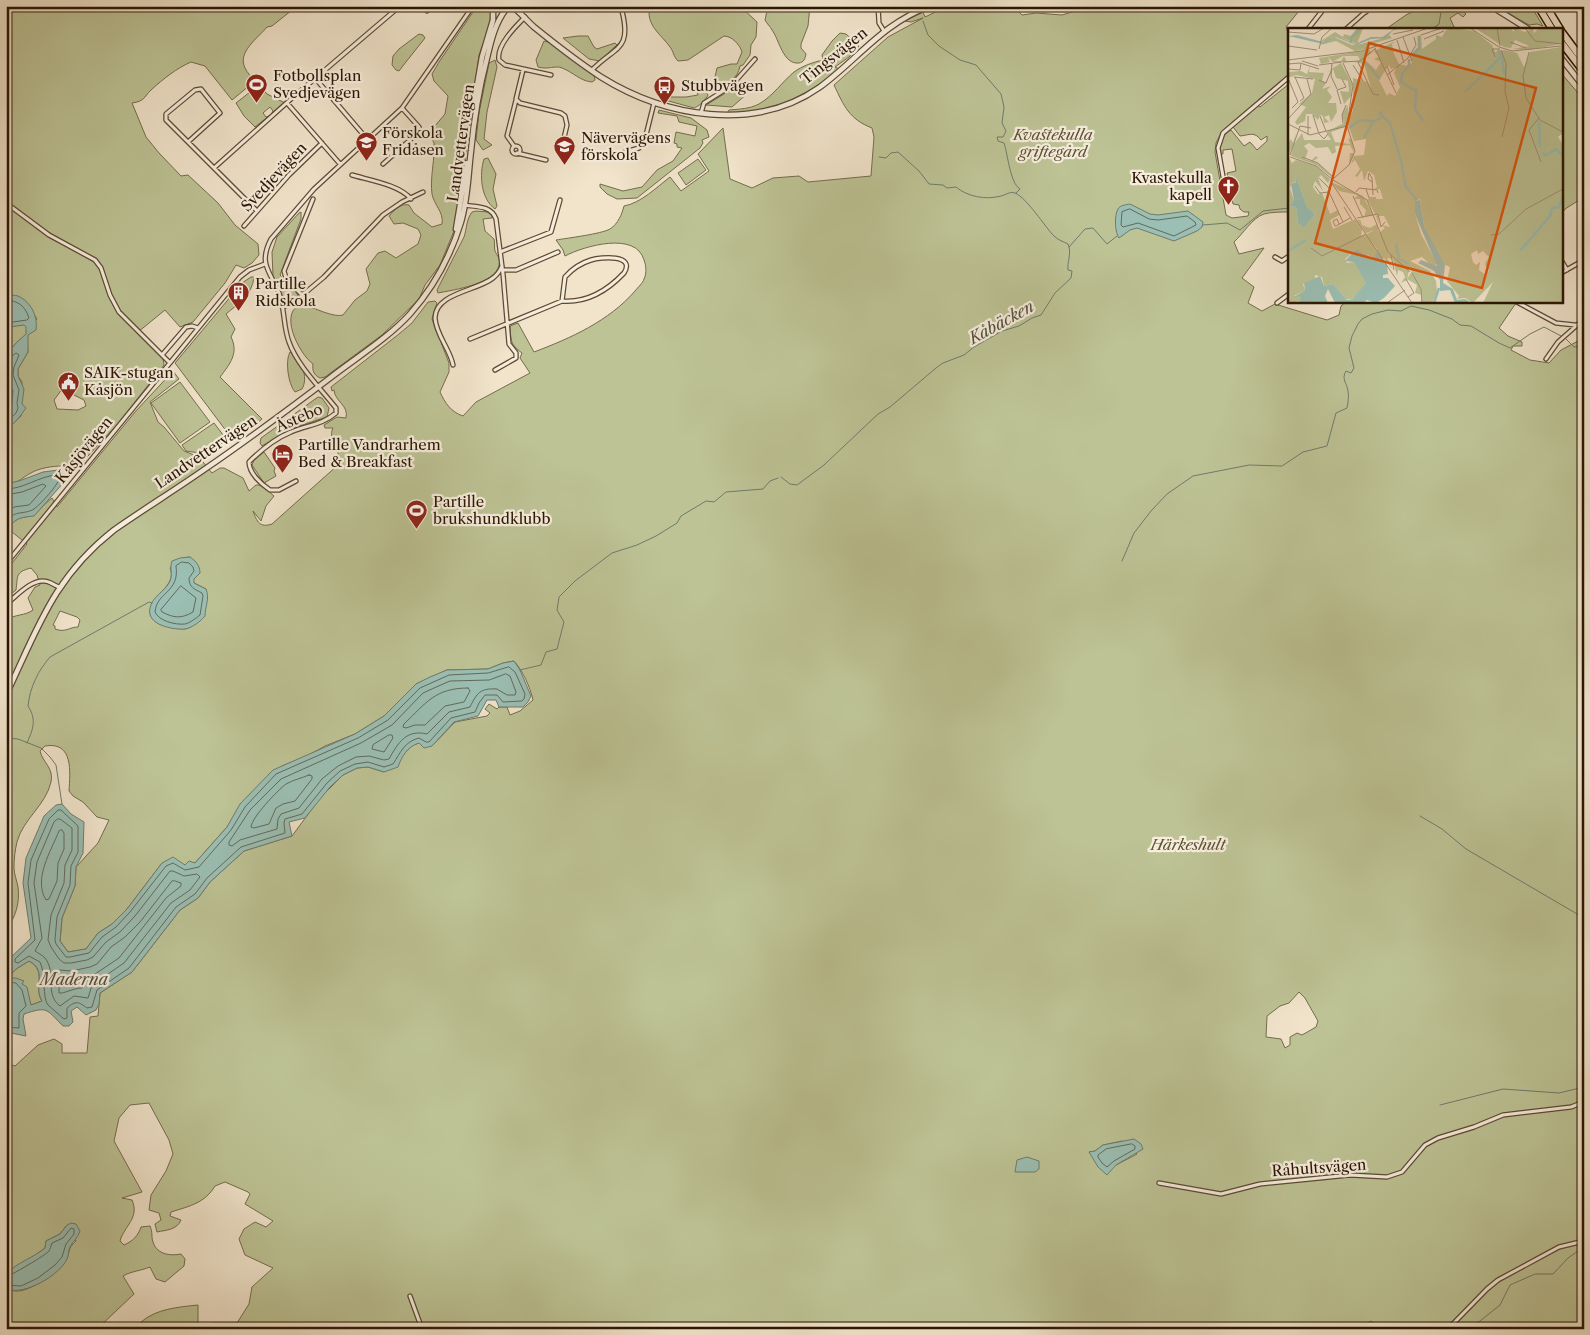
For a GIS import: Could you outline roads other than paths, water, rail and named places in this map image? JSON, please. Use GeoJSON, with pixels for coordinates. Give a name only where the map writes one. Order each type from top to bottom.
{"type":"FeatureCollection","features":[{"type":"Feature","properties":{"kind":"highway"},"geometry":{"type":"LineString","coordinates":[[1538,6],[1551,28]]}},
{"type":"Feature","properties":{"kind":"highway"},"geometry":{"type":"LineString","coordinates":[[1546,6],[1560,28]]}},
{"type":"Feature","properties":{"kind":"highway"},"geometry":{"type":"LineString","coordinates":[[1562,31],[1584,62]]}},
{"type":"Feature","properties":{"kind":"highway"},"geometry":{"type":"LineString","coordinates":[[1562,43],[1584,72]]}},
{"type":"Feature","properties":{"kind":"street"},"geometry":{"type":"LineString","coordinates":[[214,168],[315,78],[400,6]]}},
{"type":"Feature","properties":{"kind":"street"},"geometry":{"type":"LineString","coordinates":[[427,11],[429,6]]}},
{"type":"Feature","properties":{"kind":"street"},"geometry":{"type":"LineString","coordinates":[[319,386],[290,346],[279,293],[265,264],[265,254],[270,239],[314,189],[402,108],[473,6]]}},
{"type":"Feature","properties":{"kind":"street"},"geometry":{"type":"LineString","coordinates":[[494,6],[500,9],[509,7]]}},
{"type":"Feature","properties":{"kind":"street","name":"Landvettervägen"},"geometry":{"type":"LineString","coordinates":[[463,205],[475,94],[482,57],[493,20],[494,6]]}},
{"type":"Feature","properties":{"kind":"street"},"geometry":{"type":"LineString","coordinates":[[518,12],[522,6]]}},
{"type":"Feature","properties":{"kind":"street"},"geometry":{"type":"LineString","coordinates":[[878,6],[879,23],[884,31]]}},
{"type":"Feature","properties":{"kind":"street","name":"Tingsvägen"},"geometry":{"type":"LineString","coordinates":[[509,7],[592,70],[620,87],[654,103],[701,113],[731,115],[762,112],[790,103],[812,92],[831,78],[884,31],[907,16],[930,6]]}},
{"type":"Feature","properties":{"kind":"street"},"geometry":{"type":"LineString","coordinates":[[1309,28],[1326,6]]}},
{"type":"Feature","properties":{"kind":"street"},"geometry":{"type":"LineString","coordinates":[[1359,6],[1366,12]]}},
{"type":"Feature","properties":{"kind":"street"},"geometry":{"type":"LineString","coordinates":[[1347,28],[1372,6]]}},
{"type":"Feature","properties":{"kind":"street"},"geometry":{"type":"LineString","coordinates":[[1491,6],[1526,28]]}},
{"type":"Feature","properties":{"kind":"street","name":"Landvettervägen"},"geometry":{"type":"LineString","coordinates":[[6,695],[45,610],[59,587],[80,560],[114,530],[232,450],[389,334],[410,314],[434,282],[457,233],[463,205],[480,88],[499,18],[509,7]]}},
{"type":"Feature","properties":{"kind":"street"},"geometry":{"type":"LineString","coordinates":[[592,70],[617,49],[624,40],[626,30],[622,11]]}},
{"type":"Feature","properties":{"kind":"street"},"geometry":{"type":"LineString","coordinates":[[525,18],[508,36],[498,56],[499,60],[502,64],[551,75]]}},
{"type":"Feature","properties":{"kind":"street"},"geometry":{"type":"LineString","coordinates":[[701,113],[704,103],[721,94],[735,82],[755,59]]}},
{"type":"Feature","properties":{"kind":"street"},"geometry":{"type":"LineString","coordinates":[[1562,59],[1584,87]]}},
{"type":"Feature","properties":{"kind":"street"},"geometry":{"type":"LineString","coordinates":[[523,70],[507,136],[514,146],[519,148],[520,151],[517,153],[546,160]]}},
{"type":"Feature","properties":{"kind":"street"},"geometry":{"type":"LineString","coordinates":[[315,78],[367,139]]}},
{"type":"Feature","properties":{"kind":"street"},"geometry":{"type":"LineString","coordinates":[[1224,182],[1218,148],[1223,133],[1288,78]]}},
{"type":"Feature","properties":{"kind":"street"},"geometry":{"type":"LineString","coordinates":[[188,142],[220,113],[201,89],[195,90],[165,115],[166,120],[188,142],[257,211]]}},
{"type":"Feature","properties":{"kind":"street"},"geometry":{"type":"LineString","coordinates":[[517,101],[561,113],[565,116],[567,125],[561,151]]}},
{"type":"Feature","properties":{"kind":"street","name":"Svedjevägen"},"geometry":{"type":"LineString","coordinates":[[287,103],[340,164]]}},
{"type":"Feature","properties":{"kind":"street"},"geometry":{"type":"LineString","coordinates":[[625,152],[639,148],[644,143],[654,103]]}},
{"type":"Feature","properties":{"kind":"street"},"geometry":{"type":"LineString","coordinates":[[383,164],[420,131],[419,127],[402,108]]}},
{"type":"Feature","properties":{"kind":"street","name":"Svedjevägen"},"geometry":{"type":"LineString","coordinates":[[244,226],[289,175],[322,143]]}},
{"type":"Feature","properties":{"kind":"street"},"geometry":{"type":"LineString","coordinates":[[352,175],[398,189],[411,198]]}},
{"type":"Feature","properties":{"kind":"street"},"geometry":{"type":"LineString","coordinates":[[283,307],[290,305],[324,277],[378,220],[402,202],[423,192]]}},
{"type":"Feature","properties":{"kind":"street"},"geometry":{"type":"LineString","coordinates":[[302,295],[286,278],[284,271],[313,198]]}},
{"type":"Feature","properties":{"kind":"street"},"geometry":{"type":"LineString","coordinates":[[500,252],[551,232],[560,200]]}},
{"type":"Feature","properties":{"kind":"street"},"geometry":{"type":"LineString","coordinates":[[6,203],[49,235],[95,260],[101,268],[110,295],[119,312],[170,363]]}},
{"type":"Feature","properties":{"kind":"street"},"geometry":{"type":"LineString","coordinates":[[463,205],[482,207],[494,214],[503,268],[509,344],[516,358],[496,370]]}},
{"type":"Feature","properties":{"kind":"street"},"geometry":{"type":"LineString","coordinates":[[503,268],[516,270],[558,252]]}},
{"type":"Feature","properties":{"kind":"street"},"geometry":{"type":"LineString","coordinates":[[1275,256],[1282,261],[1288,257]]}},
{"type":"Feature","properties":{"kind":"street"},"geometry":{"type":"LineString","coordinates":[[470,339],[562,302],[577,302],[598,294],[624,273],[626,263],[616,258],[603,258],[579,265],[565,277],[562,302]]}},
{"type":"Feature","properties":{"kind":"street"},"geometry":{"type":"LineString","coordinates":[[1562,272],[1584,260]]}},
{"type":"Feature","properties":{"kind":"street"},"geometry":{"type":"LineString","coordinates":[[1562,262],[1567,270]]}},
{"type":"Feature","properties":{"kind":"street","name":"Kåsjövägen"},"geometry":{"type":"LineString","coordinates":[[6,564],[240,277],[249,270],[265,264]]}},
{"type":"Feature","properties":{"kind":"street"},"geometry":{"type":"LineString","coordinates":[[453,366],[436,324],[435,316],[437,309],[446,299],[492,280],[503,268]]}},
{"type":"Feature","properties":{"kind":"street"},"geometry":{"type":"LineString","coordinates":[[1277,303],[1288,295]]}},
{"type":"Feature","properties":{"kind":"street"},"geometry":{"type":"LineString","coordinates":[[1518,302],[1556,323],[1584,326]]}},
{"type":"Feature","properties":{"kind":"street"},"geometry":{"type":"LineString","coordinates":[[1546,359],[1552,348],[1576,324],[1584,319]]}},
{"type":"Feature","properties":{"kind":"street","name":"Kåsjövägen"},"geometry":{"type":"LineString","coordinates":[[162,355],[186,327],[198,328]]}},
{"type":"Feature","properties":{"kind":"street","name":"Åstebo"},"geometry":{"type":"LineString","coordinates":[[296,481],[279,490],[272,491],[262,484],[249,464],[256,455],[279,438],[296,430],[323,422],[336,413],[336,408],[319,386]]}},
{"type":"Feature","properties":{"kind":"street"},"geometry":{"type":"LineString","coordinates":[[6,604],[39,582],[44,581],[59,587]]}},
{"type":"Feature","properties":{"kind":"street","name":"Råhultsvägen"},"geometry":{"type":"LineString","coordinates":[[1159,1183],[1221,1194],[1260,1184],[1350,1175],[1387,1177],[1402,1172],[1425,1145],[1438,1138],[1474,1127],[1503,1115],[1571,1107],[1584,1102]]}},
{"type":"Feature","properties":{"kind":"street"},"geometry":{"type":"LineString","coordinates":[[1448,1329],[1498,1280],[1559,1247],[1584,1241]]}},
{"type":"Feature","properties":{"kind":"street"},"geometry":{"type":"LineString","coordinates":[[410,1296],[422,1329]]}},
{"type":"Feature","properties":{"kind":"water"},"geometry":{"type":"Polygon","coordinates":[[[1130,204],[1150,214],[1158,215],[1188,211],[1203,222],[1202,227],[1174,241],[1137,228],[1130,230],[1119,238],[1116,224],[1117,212],[1123,205],[1130,204]]]}},
{"type":"Feature","properties":{"kind":"water"},"geometry":{"type":"Polygon","coordinates":[[[6,295],[18,296],[27,302],[35,315],[36,330],[28,335],[28,352],[18,369],[18,376],[24,389],[22,404],[26,408],[15,422],[6,429],[6,355],[26,334],[26,327],[24,325],[6,329],[6,295]]]}},
{"type":"Feature","properties":{"kind":"water"},"geometry":{"type":"Polygon","coordinates":[[[58,470],[67,478],[65,481],[34,516],[20,518],[12,524],[6,546],[6,484],[43,472],[58,470]]]}},
{"type":"Feature","properties":{"kind":"water"},"geometry":{"type":"Polygon","coordinates":[[[190,557],[200,570],[200,573],[194,579],[194,583],[206,589],[207,592],[205,616],[191,627],[174,629],[152,619],[150,608],[151,604],[170,580],[172,561],[190,557]]]}},
{"type":"Feature","properties":{"kind":"water","name":"Maderna"},"geometry":{"type":"Polygon","coordinates":[[[514,661],[520,670],[531,696],[523,707],[499,707],[496,700],[487,700],[478,716],[454,722],[432,746],[424,748],[419,743],[408,749],[398,767],[384,772],[368,767],[357,768],[343,775],[330,787],[305,818],[289,822],[292,836],[244,851],[210,882],[198,898],[180,910],[132,972],[100,993],[99,1004],[96,1010],[86,1015],[77,1007],[71,1011],[73,1022],[69,1026],[63,1026],[50,1013],[38,1010],[24,1014],[26,1036],[6,1032],[6,962],[31,938],[23,883],[26,858],[44,816],[56,805],[62,804],[71,814],[84,822],[83,853],[76,867],[75,886],[62,918],[60,941],[68,952],[86,949],[98,933],[112,924],[127,909],[162,863],[173,857],[185,865],[189,861],[195,863],[227,827],[240,804],[273,770],[355,734],[384,716],[416,684],[430,677],[447,670],[488,669],[514,661]],[[29,961],[16,969],[7,978],[16,978],[24,981],[22,984],[27,987],[31,1005],[42,1001],[39,990],[39,974],[35,965],[29,961]]]}},
{"type":"Feature","properties":{"kind":"water"},"geometry":{"type":"Polygon","coordinates":[[[1134,1139],[1141,1144],[1143,1149],[1116,1165],[1107,1175],[1098,1167],[1089,1152],[1095,1151],[1103,1145],[1134,1139]]]}},
{"type":"Feature","properties":{"kind":"water"},"geometry":{"type":"Polygon","coordinates":[[[1027,1157],[1039,1161],[1039,1169],[1035,1172],[1015,1172],[1017,1160],[1027,1157]]]}},
{"type":"Feature","properties":{"kind":"water"},"geometry":{"type":"Polygon","coordinates":[[[71,1223],[76,1224],[80,1231],[70,1247],[67,1259],[63,1265],[41,1283],[32,1287],[23,1290],[7,1289],[7,1273],[45,1248],[46,1241],[60,1234],[71,1223]]]}},
{"type":"Feature","properties":{"kind":"waterway"},"geometry":{"type":"LineString","coordinates":[[1433,28],[1439,24],[1441,12]]}},
{"type":"Feature","properties":{"kind":"waterway"},"geometry":{"type":"LineString","coordinates":[[923,21],[928,35],[939,46],[960,60],[976,65],[1001,94],[1004,107],[1002,123],[1006,131],[1003,137],[997,137],[998,141],[1004,143],[1014,181],[1020,189],[1016,193]]}},
{"type":"Feature","properties":{"kind":"waterway"},"geometry":{"type":"LineString","coordinates":[[879,157],[886,158],[891,153],[898,152],[919,171],[929,184],[943,185],[947,188],[956,187],[977,197],[989,198],[1011,192],[1015,193],[1030,206],[1054,236],[1068,244],[1069,247]]}},
{"type":"Feature","properties":{"kind":"waterway"},"geometry":{"type":"LineString","coordinates":[[1203,225],[1227,223],[1240,230],[1263,211],[1288,208]]}},
{"type":"Feature","properties":{"kind":"waterway","name":"Kåbäcken"},"geometry":{"type":"LineString","coordinates":[[781,477],[790,484],[797,485],[824,465],[878,414],[890,407],[943,363],[964,355],[1002,331],[1019,326],[1041,315],[1055,293],[1071,278],[1072,271],[1068,270],[1069,247],[1085,229],[1093,228],[1107,244],[1117,236]]}},
{"type":"Feature","properties":{"kind":"waterway"},"geometry":{"type":"LineString","coordinates":[[1122,561],[1134,533],[1151,511],[1167,494],[1193,476],[1249,465],[1282,466],[1303,452],[1327,446],[1336,413],[1347,408],[1348,393],[1344,376],[1346,371],[1351,373],[1354,368],[1349,348],[1352,336],[1362,319],[1372,314],[1388,310],[1401,311],[1411,306],[1429,310],[1452,319],[1460,325],[1471,326],[1510,348],[1544,327],[1561,336]]}},
{"type":"Feature","properties":{"kind":"waterway"},"geometry":{"type":"LineString","coordinates":[[1566,339],[1574,347],[1584,346]]}},
{"type":"Feature","properties":{"kind":"waterway"},"geometry":{"type":"LineString","coordinates":[[520,670],[541,665],[546,652],[557,649],[564,622],[557,610],[559,597],[575,581],[612,553],[637,545],[656,536],[677,523],[681,516],[706,501],[714,502],[726,492],[763,489],[770,481],[778,478]]}},
{"type":"Feature","properties":{"kind":"waterway"},"geometry":{"type":"LineString","coordinates":[[27,743],[33,724],[31,711],[28,706],[31,692],[38,674],[50,657],[149,602],[152,603]]}},
{"type":"Feature","properties":{"kind":"waterway"},"geometry":{"type":"LineString","coordinates":[[6,738],[18,739],[41,748],[50,757],[56,765],[62,804]]}},
{"type":"Feature","properties":{"kind":"waterway"},"geometry":{"type":"LineString","coordinates":[[1420,816],[1442,829],[1466,849],[1584,918]]}},
{"type":"Feature","properties":{"kind":"waterway"},"geometry":{"type":"LineString","coordinates":[[1440,1105],[1503,1089],[1559,1093],[1584,1087]]}},
{"type":"Feature","properties":{"kind":"waterway"},"geometry":{"type":"LineString","coordinates":[[1470,1329],[1500,1305],[1510,1285],[1535,1274],[1553,1274],[1568,1258],[1584,1247]]}},
{"type":"Feature","properties":{"kind":"place","name":"Fotbollsplan Svedjevägen"},"geometry":{"type":"Point","coordinates":[257,104]}},
{"type":"Feature","properties":{"kind":"place","name":"Stubbvägen"},"geometry":{"type":"Point","coordinates":[665,105]}},
{"type":"Feature","properties":{"kind":"place","name":"Förskola Fridåsen"},"geometry":{"type":"Point","coordinates":[366,161]}},
{"type":"Feature","properties":{"kind":"place","name":"Nävervägens förskola"},"geometry":{"type":"Point","coordinates":[565,166]}},
{"type":"Feature","properties":{"kind":"place","name":"Kvastekulla kapell"},"geometry":{"type":"Point","coordinates":[1228,206]}},
{"type":"Feature","properties":{"kind":"place","name":"Partille Ridskola"},"geometry":{"type":"Point","coordinates":[239,312]}},
{"type":"Feature","properties":{"kind":"place","name":"SAIK-stugan Kåsjön"},"geometry":{"type":"Point","coordinates":[68,401]}},
{"type":"Feature","properties":{"kind":"place","name":"Partille Vandrarhem Bed & Breakfast"},"geometry":{"type":"Point","coordinates":[282,473]}},
{"type":"Feature","properties":{"kind":"place","name":"Partille brukshundklubb"},"geometry":{"type":"Point","coordinates":[417,530]}},
{"type":"Feature","properties":{"kind":"park label","name":"Kvastekulla griftegård"},"geometry":{"type":"Point","coordinates":[1053,144]}},
{"type":"Feature","properties":{"kind":"park label","name":"Härkeshult"},"geometry":{"type":"Point","coordinates":[1188,845]}}]}
